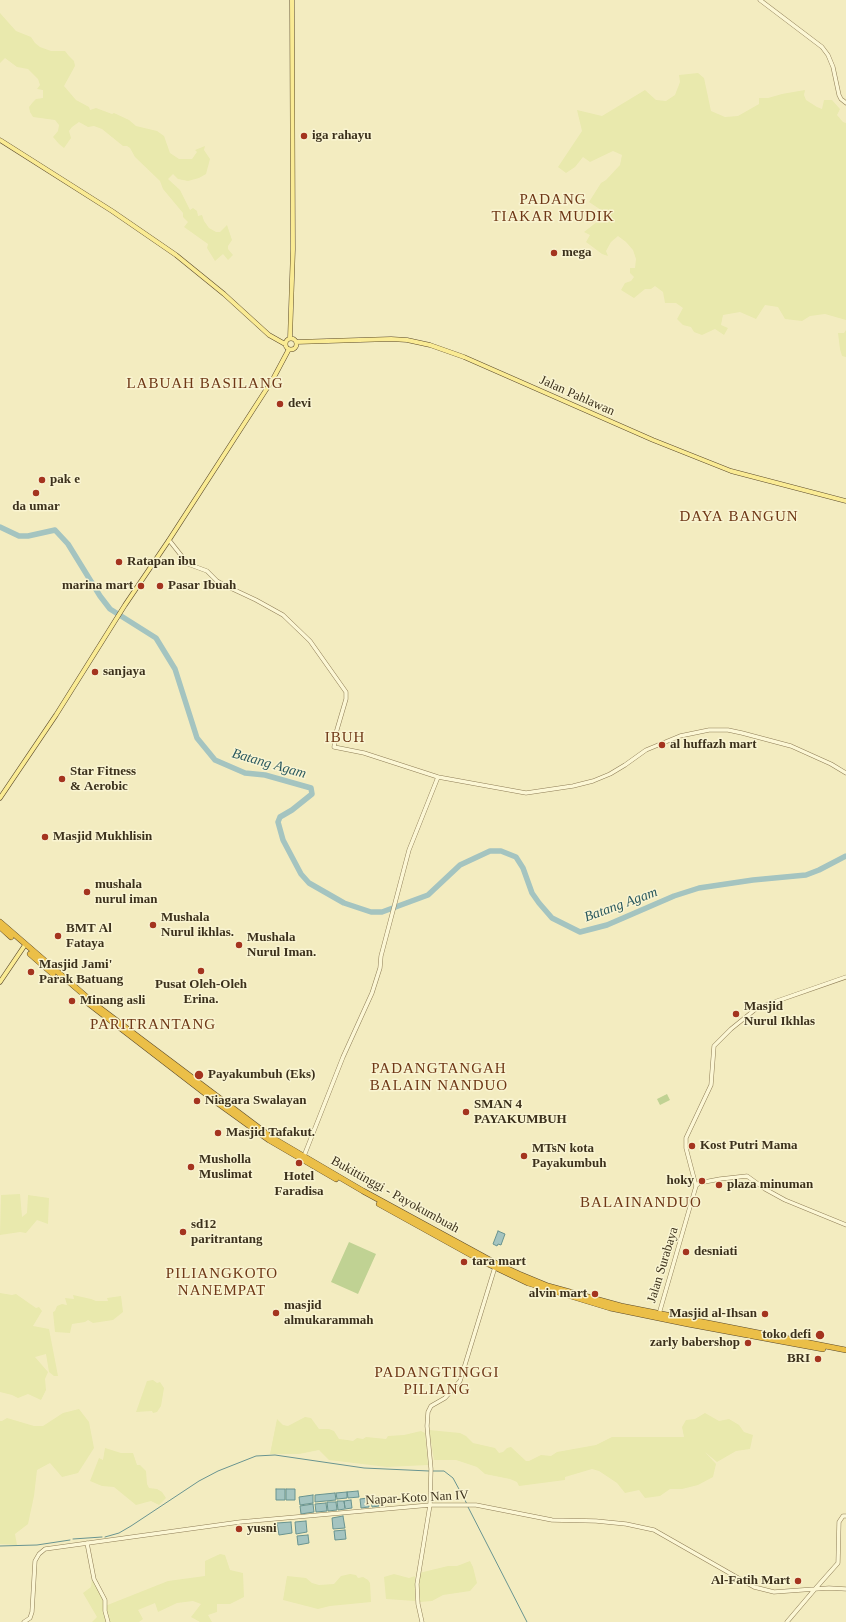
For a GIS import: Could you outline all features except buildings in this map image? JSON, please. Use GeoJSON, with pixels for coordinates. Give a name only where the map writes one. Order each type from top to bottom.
{"type":"FeatureCollection","features":[{"type":"Feature","properties":{"kind":"highway","name":"Bukittinggi - Payokumbuah"},"geometry":{"type":"LineString","coordinates":[[0,922],[24,947]]}},
{"type":"Feature","properties":{"kind":"highway","name":"Bukittinggi - Payokumbuah"},"geometry":{"type":"LineString","coordinates":[[0,927],[97,1006],[269,1140],[392,1208],[519,1274],[569,1294],[610,1308],[846,1354]]}},
{"type":"Feature","properties":{"kind":"highway","name":"Bukittinggi - Payokumbuah"},"geometry":{"type":"LineString","coordinates":[[169,1063],[271,1137],[495,1268],[528,1283],[621,1306],[846,1350]]}},
{"type":"Feature","properties":{"kind":"main road"},"geometry":{"type":"LineString","coordinates":[[286,344],[290,338],[293,249],[292,0]]}},
{"type":"Feature","properties":{"kind":"main road"},"geometry":{"type":"LineString","coordinates":[[0,140],[112,211],[176,255],[224,294],[269,335],[286,344],[289,349]]}},
{"type":"Feature","properties":{"kind":"main road"},"geometry":{"type":"LineString","coordinates":[[289,349],[294,349],[296,347],[296,342],[290,338]]}},
{"type":"Feature","properties":{"kind":"main road","name":"Jalan Pahlawan"},"geometry":{"type":"LineString","coordinates":[[296,342],[391,339],[407,340],[430,345],[464,357],[653,440],[731,471],[846,501]]}},
{"type":"Feature","properties":{"kind":"main road"},"geometry":{"type":"LineString","coordinates":[[0,798],[56,715],[125,605],[273,379],[289,349]]}},
{"type":"Feature","properties":{"kind":"main road"},"geometry":{"type":"LineString","coordinates":[[0,982],[24,947]]}},
{"type":"Feature","properties":{"kind":"street"},"geometry":{"type":"LineString","coordinates":[[760,0],[822,47],[828,55],[833,67],[839,95],[846,103]]}},
{"type":"Feature","properties":{"kind":"street"},"geometry":{"type":"LineString","coordinates":[[169,540],[188,564],[207,571],[221,583],[283,615],[310,641],[346,692],[346,699],[336,733],[334,747],[364,753],[438,777],[526,793],[573,786],[610,774],[646,750],[666,741],[709,730],[740,732],[791,746],[832,764],[846,773]]}},
{"type":"Feature","properties":{"kind":"street"},"geometry":{"type":"LineString","coordinates":[[304,1156],[343,1057],[372,993],[380,968],[381,956],[409,850],[438,777]]}},
{"type":"Feature","properties":{"kind":"street"},"geometry":{"type":"LineString","coordinates":[[846,977],[757,1008],[714,1046],[711,1085],[686,1138],[686,1148],[696,1186],[699,1183],[747,1176],[765,1189],[785,1200],[846,1224]]}},
{"type":"Feature","properties":{"kind":"street"},"geometry":{"type":"LineString","coordinates":[[694,1180],[699,1183]]}},
{"type":"Feature","properties":{"kind":"street","name":"Jalan Surabaya"},"geometry":{"type":"LineString","coordinates":[[659,1314],[696,1186]]}},
{"type":"Feature","properties":{"kind":"street"},"geometry":{"type":"LineString","coordinates":[[422,1622],[418,1604],[418,1584],[430,1505],[431,1469],[427,1426],[428,1412],[431,1406],[445,1398],[460,1381],[495,1268]]}},
{"type":"Feature","properties":{"kind":"street","name":"Napar-Koto Nan IV"},"geometry":{"type":"LineString","coordinates":[[24,1622],[30,1618],[32,1612],[35,1561],[39,1554],[45,1549],[267,1518],[430,1505],[467,1505],[514,1511],[557,1521],[596,1521],[640,1526],[654,1530],[754,1587],[774,1592],[829,1588],[846,1589]]}},
{"type":"Feature","properties":{"kind":"street"},"geometry":{"type":"LineString","coordinates":[[787,1622],[838,1563],[838,1522],[843,1516],[846,1516]]}},
{"type":"Feature","properties":{"kind":"street"},"geometry":{"type":"LineString","coordinates":[[87,1543],[94,1579],[105,1600],[105,1613],[108,1622]]}},
{"type":"Feature","properties":{"kind":"green space"},"geometry":{"type":"Polygon","coordinates":[[[0,13],[16,31],[31,37],[40,47],[51,51],[65,51],[74,61],[75,66],[64,86],[76,100],[89,107],[90,110],[96,108],[112,114],[114,113],[129,120],[136,126],[157,131],[164,136],[170,153],[179,159],[192,159],[197,152],[195,150],[205,146],[204,150],[210,159],[206,174],[188,181],[178,179],[173,174],[168,179],[180,190],[190,210],[193,208],[197,211],[198,216],[202,215],[209,228],[216,232],[220,232],[227,225],[232,240],[228,246],[228,249],[233,255],[228,260],[223,254],[215,261],[207,248],[208,244],[184,227],[188,222],[183,217],[183,213],[163,189],[160,181],[135,157],[130,148],[123,146],[102,129],[94,126],[88,127],[79,122],[69,131],[71,138],[64,148],[53,137],[58,131],[59,125],[55,120],[33,117],[29,107],[36,99],[43,98],[43,90],[37,89],[40,85],[38,79],[28,69],[17,67],[5,58],[0,63],[0,13]]]}},
{"type":"Feature","properties":{"kind":"green space"},"geometry":{"type":"Polygon","coordinates":[[[698,73],[704,78],[711,111],[725,117],[738,116],[759,104],[759,98],[768,98],[805,90],[804,95],[806,100],[817,107],[822,109],[824,100],[832,100],[840,109],[837,115],[843,122],[846,123],[846,320],[825,314],[810,316],[802,321],[785,319],[778,307],[765,305],[756,319],[740,312],[723,315],[721,325],[728,328],[724,335],[715,329],[702,335],[694,332],[691,327],[683,325],[677,319],[683,308],[676,303],[665,303],[663,292],[655,286],[651,289],[645,289],[634,298],[621,290],[625,283],[631,281],[634,277],[630,273],[630,268],[635,268],[636,259],[633,250],[626,242],[618,236],[611,242],[606,251],[608,256],[602,254],[586,242],[590,235],[584,232],[607,214],[589,202],[601,183],[606,180],[620,165],[622,155],[613,151],[590,162],[583,157],[575,167],[566,173],[558,167],[582,131],[577,110],[602,116],[645,90],[656,100],[666,101],[675,95],[680,82],[679,75],[698,73]]]}},
{"type":"Feature","properties":{"kind":"green space"},"geometry":{"type":"Polygon","coordinates":[[[846,330],[846,357],[842,356],[838,333],[844,333],[846,330]]]}},
{"type":"Feature","properties":{"kind":"green space"},"geometry":{"type":"Polygon","coordinates":[[[667,1094],[670,1100],[660,1105],[657,1099],[667,1094]]]}},
{"type":"Feature","properties":{"kind":"green space"},"geometry":{"type":"Polygon","coordinates":[[[20,1194],[22,1217],[27,1213],[28,1195],[49,1198],[48,1224],[37,1220],[26,1233],[20,1232],[0,1235],[1,1195],[20,1194]]]}},
{"type":"Feature","properties":{"kind":"green space"},"geometry":{"type":"Polygon","coordinates":[[[349,1242],[376,1254],[358,1294],[331,1282],[349,1242]]]}},
{"type":"Feature","properties":{"kind":"green space"},"geometry":{"type":"Polygon","coordinates":[[[0,1293],[12,1295],[16,1294],[36,1308],[39,1307],[42,1311],[33,1326],[49,1329],[58,1376],[54,1376],[49,1372],[46,1354],[35,1357],[48,1372],[45,1379],[46,1390],[41,1400],[28,1394],[18,1398],[0,1392],[0,1293]]]}},
{"type":"Feature","properties":{"kind":"green space"},"geometry":{"type":"Polygon","coordinates":[[[73,1295],[96,1301],[108,1301],[107,1298],[121,1296],[123,1312],[113,1320],[93,1323],[88,1320],[85,1322],[72,1324],[70,1333],[55,1332],[53,1312],[57,1306],[62,1304],[67,1305],[65,1298],[74,1299],[73,1295]]]}},
{"type":"Feature","properties":{"kind":"green space"},"geometry":{"type":"Polygon","coordinates":[[[153,1380],[157,1383],[160,1382],[164,1388],[161,1406],[157,1412],[153,1413],[152,1411],[136,1412],[147,1381],[153,1380]]]}},
{"type":"Feature","properties":{"kind":"green space"},"geometry":{"type":"Polygon","coordinates":[[[79,1409],[89,1422],[94,1448],[78,1473],[62,1477],[50,1463],[37,1470],[34,1496],[28,1524],[15,1534],[17,1545],[0,1544],[0,1421],[7,1418],[34,1426],[43,1426],[63,1413],[79,1409]]]}},
{"type":"Feature","properties":{"kind":"green space"},"geometry":{"type":"Polygon","coordinates":[[[705,1413],[719,1421],[729,1419],[739,1425],[744,1432],[753,1435],[750,1449],[736,1451],[717,1462],[705,1452],[716,1464],[713,1477],[698,1485],[682,1489],[670,1489],[660,1496],[645,1498],[639,1490],[625,1493],[617,1483],[599,1471],[592,1469],[565,1477],[565,1480],[519,1486],[517,1482],[510,1479],[485,1474],[477,1467],[456,1460],[434,1460],[429,1430],[460,1433],[466,1436],[473,1443],[495,1448],[499,1453],[511,1447],[526,1461],[529,1461],[541,1455],[551,1456],[557,1452],[596,1445],[612,1437],[684,1437],[682,1427],[686,1420],[695,1419],[705,1413]]]}},
{"type":"Feature","properties":{"kind":"green space"},"geometry":{"type":"Polygon","coordinates":[[[305,1417],[311,1418],[319,1429],[329,1429],[334,1431],[339,1439],[353,1441],[357,1438],[363,1439],[366,1437],[386,1439],[388,1436],[404,1435],[421,1431],[425,1433],[428,1465],[387,1467],[329,1460],[319,1450],[299,1454],[270,1454],[277,1419],[283,1425],[288,1426],[305,1417]]]}},
{"type":"Feature","properties":{"kind":"green space"},"geometry":{"type":"Polygon","coordinates":[[[105,1448],[121,1453],[133,1453],[137,1465],[140,1465],[146,1471],[147,1484],[149,1488],[157,1489],[162,1492],[166,1498],[159,1505],[151,1501],[136,1505],[114,1487],[102,1486],[90,1481],[99,1458],[103,1460],[105,1448]]]}},
{"type":"Feature","properties":{"kind":"green space"},"geometry":{"type":"Polygon","coordinates":[[[220,1554],[225,1555],[230,1570],[243,1573],[244,1597],[230,1604],[217,1604],[217,1612],[208,1615],[212,1622],[200,1622],[191,1617],[201,1604],[193,1601],[177,1603],[158,1612],[155,1603],[138,1610],[143,1619],[139,1622],[92,1622],[97,1617],[83,1593],[91,1587],[92,1579],[99,1588],[105,1606],[168,1581],[205,1576],[205,1561],[220,1554]]]}},
{"type":"Feature","properties":{"kind":"green space"},"geometry":{"type":"Polygon","coordinates":[[[470,1561],[477,1583],[470,1591],[443,1595],[432,1601],[420,1602],[419,1573],[448,1566],[457,1566],[470,1561]]]}},
{"type":"Feature","properties":{"kind":"green space"},"geometry":{"type":"Polygon","coordinates":[[[350,1574],[356,1575],[358,1578],[363,1577],[368,1580],[370,1583],[371,1602],[330,1606],[318,1609],[283,1600],[287,1576],[306,1578],[312,1583],[319,1585],[334,1584],[341,1576],[350,1574]]]}},
{"type":"Feature","properties":{"kind":"green space"},"geometry":{"type":"Polygon","coordinates":[[[394,1574],[409,1578],[415,1576],[415,1601],[386,1599],[384,1577],[394,1574]]]}},
{"type":"Feature","properties":{"kind":"water"},"geometry":{"type":"Polygon","coordinates":[[[498,1231],[505,1234],[501,1245],[498,1244],[497,1246],[493,1244],[498,1231]]]}},
{"type":"Feature","properties":{"kind":"water"},"geometry":{"type":"Polygon","coordinates":[[[276,1489],[285,1489],[285,1500],[276,1500],[276,1489]]]}},
{"type":"Feature","properties":{"kind":"water"},"geometry":{"type":"Polygon","coordinates":[[[286,1489],[295,1489],[295,1500],[286,1500],[286,1489]]]}},
{"type":"Feature","properties":{"kind":"water"},"geometry":{"type":"Polygon","coordinates":[[[358,1491],[359,1497],[348,1498],[347,1492],[358,1491]]]}},
{"type":"Feature","properties":{"kind":"water"},"geometry":{"type":"Polygon","coordinates":[[[347,1492],[347,1498],[337,1499],[336,1493],[347,1492]]]}},
{"type":"Feature","properties":{"kind":"water"},"geometry":{"type":"Polygon","coordinates":[[[335,1493],[336,1500],[315,1502],[315,1495],[335,1493]]]}},
{"type":"Feature","properties":{"kind":"water"},"geometry":{"type":"Polygon","coordinates":[[[313,1495],[313,1503],[300,1505],[299,1497],[313,1495]]]}},
{"type":"Feature","properties":{"kind":"water"},"geometry":{"type":"Polygon","coordinates":[[[378,1497],[379,1506],[372,1507],[371,1498],[378,1497]]]}},
{"type":"Feature","properties":{"kind":"water"},"geometry":{"type":"Polygon","coordinates":[[[368,1498],[369,1507],[361,1508],[360,1499],[368,1498]]]}},
{"type":"Feature","properties":{"kind":"water"},"geometry":{"type":"Polygon","coordinates":[[[351,1500],[352,1508],[338,1510],[337,1501],[351,1500]]]}},
{"type":"Feature","properties":{"kind":"water"},"geometry":{"type":"Polygon","coordinates":[[[327,1502],[336,1502],[337,1510],[328,1511],[327,1502]]]}},
{"type":"Feature","properties":{"kind":"water"},"geometry":{"type":"Polygon","coordinates":[[[326,1503],[327,1511],[316,1512],[315,1504],[326,1503]]]}},
{"type":"Feature","properties":{"kind":"water"},"geometry":{"type":"Polygon","coordinates":[[[313,1504],[314,1512],[301,1514],[300,1506],[313,1504]]]}},
{"type":"Feature","properties":{"kind":"water"},"geometry":{"type":"Polygon","coordinates":[[[343,1516],[345,1528],[333,1529],[332,1518],[343,1516]]]}},
{"type":"Feature","properties":{"kind":"water"},"geometry":{"type":"Polygon","coordinates":[[[306,1521],[307,1532],[296,1534],[295,1522],[306,1521]]]}},
{"type":"Feature","properties":{"kind":"water"},"geometry":{"type":"Polygon","coordinates":[[[291,1522],[292,1533],[279,1535],[277,1523],[291,1522]]]}},
{"type":"Feature","properties":{"kind":"water"},"geometry":{"type":"Polygon","coordinates":[[[345,1530],[346,1539],[335,1540],[334,1531],[345,1530]]]}},
{"type":"Feature","properties":{"kind":"water"},"geometry":{"type":"Polygon","coordinates":[[[308,1535],[309,1543],[298,1545],[297,1536],[308,1535]]]}},
{"type":"Feature","properties":{"kind":"waterway","name":"Batang Agam"},"geometry":{"type":"LineString","coordinates":[[0,527],[19,536],[28,536],[55,530],[68,544],[100,596],[110,609],[156,638],[175,669],[197,738],[215,760],[245,773],[265,775],[311,788],[312,794],[292,810],[280,817],[278,822],[283,840],[301,874],[309,883],[344,903],[371,912],[382,912],[428,895],[460,865],[490,851],[501,851],[516,857],[523,868],[532,893],[552,918],[580,932],[607,925],[674,896],[699,888],[753,880],[806,875],[846,856]]}},
{"type":"Feature","properties":{"kind":"waterway"},"geometry":{"type":"LineString","coordinates":[[105,1537],[119,1533],[131,1526],[199,1481],[218,1471],[256,1456],[275,1455],[364,1468],[429,1471]]}},
{"type":"Feature","properties":{"kind":"waterway"},"geometry":{"type":"LineString","coordinates":[[432,1471],[444,1471],[453,1478],[467,1504]]}},
{"type":"Feature","properties":{"kind":"waterway"},"geometry":{"type":"LineString","coordinates":[[468,1507],[527,1622]]}},
{"type":"Feature","properties":{"kind":"waterway"},"geometry":{"type":"LineString","coordinates":[[73,1539],[102,1537]]}},
{"type":"Feature","properties":{"kind":"waterway"},"geometry":{"type":"LineString","coordinates":[[0,1546],[37,1545],[70,1540]]}},
{"type":"Feature","properties":{"kind":"place","name":"iga rahayu"},"geometry":{"type":"Point","coordinates":[304,136]}},
{"type":"Feature","properties":{"kind":"place","name":"mega"},"geometry":{"type":"Point","coordinates":[554,253]}},
{"type":"Feature","properties":{"kind":"place","name":"devi"},"geometry":{"type":"Point","coordinates":[280,404]}},
{"type":"Feature","properties":{"kind":"place","name":"pak e"},"geometry":{"type":"Point","coordinates":[42,480]}},
{"type":"Feature","properties":{"kind":"place","name":"da umar"},"geometry":{"type":"Point","coordinates":[36,493]}},
{"type":"Feature","properties":{"kind":"place","name":"Ratapan ibu"},"geometry":{"type":"Point","coordinates":[119,562]}},
{"type":"Feature","properties":{"kind":"place","name":"marina mart"},"geometry":{"type":"Point","coordinates":[141,586]}},
{"type":"Feature","properties":{"kind":"place","name":"Pasar Ibuah"},"geometry":{"type":"Point","coordinates":[160,586]}},
{"type":"Feature","properties":{"kind":"place","name":"sanjaya"},"geometry":{"type":"Point","coordinates":[95,672]}},
{"type":"Feature","properties":{"kind":"place","name":"al huffazh mart"},"geometry":{"type":"Point","coordinates":[662,745]}},
{"type":"Feature","properties":{"kind":"place","name":"Star Fitness & Aerobic"},"geometry":{"type":"Point","coordinates":[62,779]}},
{"type":"Feature","properties":{"kind":"place","name":"Masjid Mukhlisin"},"geometry":{"type":"Point","coordinates":[45,837]}},
{"type":"Feature","properties":{"kind":"place","name":"mushala nurul iman"},"geometry":{"type":"Point","coordinates":[87,892]}},
{"type":"Feature","properties":{"kind":"place","name":"Mushala Nurul ikhlas."},"geometry":{"type":"Point","coordinates":[153,925]}},
{"type":"Feature","properties":{"kind":"place","name":"BMT Al Fataya"},"geometry":{"type":"Point","coordinates":[58,936]}},
{"type":"Feature","properties":{"kind":"place","name":"Mushala Nurul Iman."},"geometry":{"type":"Point","coordinates":[239,945]}},
{"type":"Feature","properties":{"kind":"place","name":"Pusat Oleh-Oleh Erina."},"geometry":{"type":"Point","coordinates":[201,971]}},
{"type":"Feature","properties":{"kind":"place","name":"Masjid Jami' Parak Batuang"},"geometry":{"type":"Point","coordinates":[31,972]}},
{"type":"Feature","properties":{"kind":"place","name":"Minang asli"},"geometry":{"type":"Point","coordinates":[72,1001]}},
{"type":"Feature","properties":{"kind":"place","name":"Masjid Nurul Ikhlas"},"geometry":{"type":"Point","coordinates":[736,1014]}},
{"type":"Feature","properties":{"kind":"place","name":"Payakumbuh (Eks)"},"geometry":{"type":"Point","coordinates":[199,1075]}},
{"type":"Feature","properties":{"kind":"place","name":"Niagara Swalayan"},"geometry":{"type":"Point","coordinates":[197,1101]}},
{"type":"Feature","properties":{"kind":"place","name":"SMAN 4 PAYAKUMBUH"},"geometry":{"type":"Point","coordinates":[466,1112]}},
{"type":"Feature","properties":{"kind":"place","name":"Masjid Tafakut."},"geometry":{"type":"Point","coordinates":[218,1133]}},
{"type":"Feature","properties":{"kind":"place","name":"Kost Putri Mama"},"geometry":{"type":"Point","coordinates":[692,1146]}},
{"type":"Feature","properties":{"kind":"place","name":"MTsN kota Payakumbuh"},"geometry":{"type":"Point","coordinates":[524,1156]}},
{"type":"Feature","properties":{"kind":"place","name":"Hotel Faradisa"},"geometry":{"type":"Point","coordinates":[299,1163]}},
{"type":"Feature","properties":{"kind":"place","name":"Musholla Muslimat"},"geometry":{"type":"Point","coordinates":[191,1167]}},
{"type":"Feature","properties":{"kind":"place","name":"hoky"},"geometry":{"type":"Point","coordinates":[702,1181]}},
{"type":"Feature","properties":{"kind":"place","name":"plaza minuman"},"geometry":{"type":"Point","coordinates":[719,1185]}},
{"type":"Feature","properties":{"kind":"place","name":"sd12 paritrantang"},"geometry":{"type":"Point","coordinates":[183,1232]}},
{"type":"Feature","properties":{"kind":"place","name":"desniati"},"geometry":{"type":"Point","coordinates":[686,1252]}},
{"type":"Feature","properties":{"kind":"place","name":"tara mart"},"geometry":{"type":"Point","coordinates":[464,1262]}},
{"type":"Feature","properties":{"kind":"place","name":"alvin mart"},"geometry":{"type":"Point","coordinates":[595,1294]}},
{"type":"Feature","properties":{"kind":"place","name":"masjid almukarammah"},"geometry":{"type":"Point","coordinates":[276,1313]}},
{"type":"Feature","properties":{"kind":"place","name":"Masjid al-Ihsan"},"geometry":{"type":"Point","coordinates":[765,1314]}},
{"type":"Feature","properties":{"kind":"place","name":"toko defi"},"geometry":{"type":"Point","coordinates":[820,1335]}},
{"type":"Feature","properties":{"kind":"place","name":"zarly babershop"},"geometry":{"type":"Point","coordinates":[748,1343]}},
{"type":"Feature","properties":{"kind":"place","name":"BRI"},"geometry":{"type":"Point","coordinates":[818,1359]}},
{"type":"Feature","properties":{"kind":"place","name":"yusni"},"geometry":{"type":"Point","coordinates":[239,1529]}},
{"type":"Feature","properties":{"kind":"place","name":"Al-Fatih Mart"},"geometry":{"type":"Point","coordinates":[798,1581]}},
{"type":"Feature","properties":{"kind":"district","name":"PADANG TIAKAR MUDIK"},"geometry":{"type":"Point","coordinates":[553,208]}},
{"type":"Feature","properties":{"kind":"district","name":"LABUAH BASILANG"},"geometry":{"type":"Point","coordinates":[205,384]}},
{"type":"Feature","properties":{"kind":"district","name":"DAYA BANGUN"},"geometry":{"type":"Point","coordinates":[739,517]}},
{"type":"Feature","properties":{"kind":"district","name":"IBUH"},"geometry":{"type":"Point","coordinates":[345,738]}},
{"type":"Feature","properties":{"kind":"district","name":"PARITRANTANG"},"geometry":{"type":"Point","coordinates":[153,1025]}},
{"type":"Feature","properties":{"kind":"district","name":"PADANGTANGAH BALAIN NANDUO"},"geometry":{"type":"Point","coordinates":[439,1078]}},
{"type":"Feature","properties":{"kind":"district","name":"BALAINANDUO"},"geometry":{"type":"Point","coordinates":[641,1203]}},
{"type":"Feature","properties":{"kind":"district","name":"PILIANGKOTO NANEMPAT"},"geometry":{"type":"Point","coordinates":[222,1282]}},
{"type":"Feature","properties":{"kind":"district","name":"PADANGTINGGI PILIANG"},"geometry":{"type":"Point","coordinates":[437,1382]}}]}
